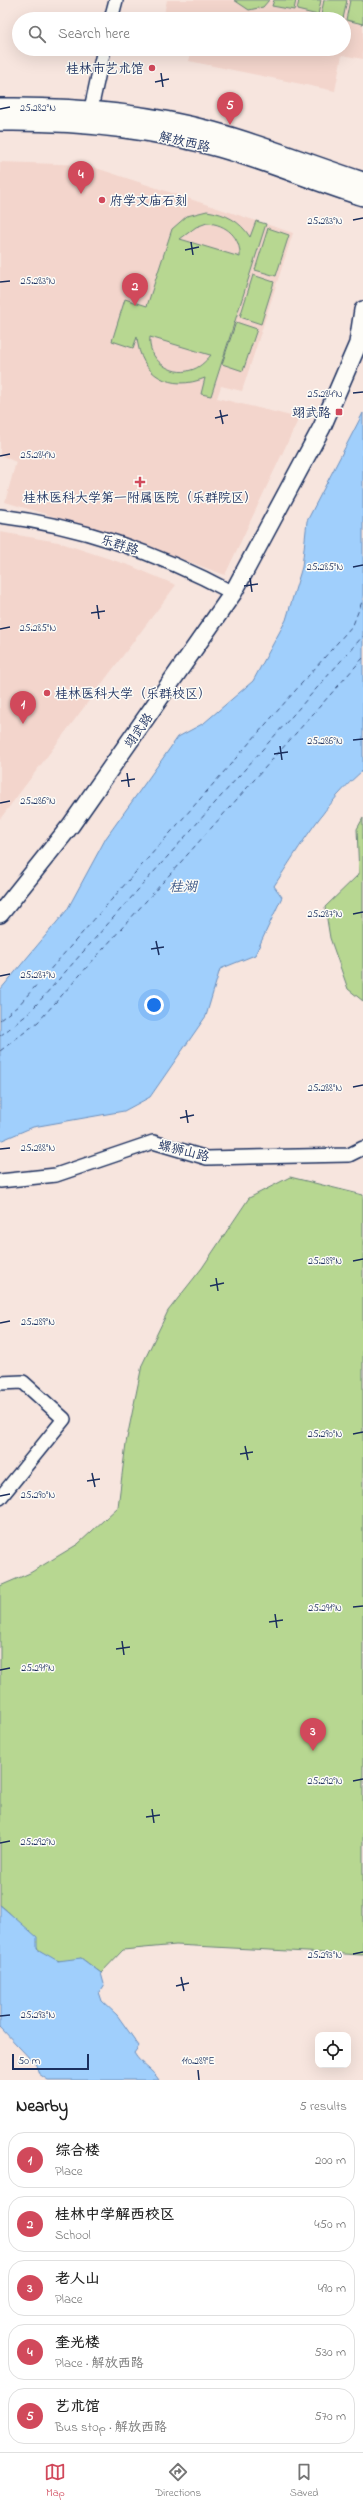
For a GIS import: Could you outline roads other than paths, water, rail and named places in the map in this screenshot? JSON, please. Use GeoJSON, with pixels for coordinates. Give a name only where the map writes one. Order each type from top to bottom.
{"type":"FeatureCollection","features":[{"type":"Feature","properties":{"kind":"main road","name":"解放西路"},"geometry":{"type":"LineString","coordinates":[[0,107],[213,131],[363,181]]}},
{"type":"Feature","properties":{"kind":"main road","name":"解放西路"},"geometry":{"type":"LineString","coordinates":[[0,122],[89,116],[219,148],[363,198]]}},
{"type":"Feature","properties":{"kind":"main road","name":"翊武路"},"geometry":{"type":"LineString","coordinates":[[0,914],[71,825],[233,593],[322,427],[360,338],[363,310]]}},
{"type":"Feature","properties":{"kind":"street"},"geometry":{"type":"LineString","coordinates":[[113,12],[116,0]]}},
{"type":"Feature","properties":{"kind":"street"},"geometry":{"type":"LineString","coordinates":[[89,116],[102,56]]}},
{"type":"Feature","properties":{"kind":"street","name":"乐群路"},"geometry":{"type":"LineString","coordinates":[[0,516],[72,529],[137,549],[195,573],[233,593]]}},
{"type":"Feature","properties":{"kind":"street","name":"螺狮山路"},"geometry":{"type":"LineString","coordinates":[[0,1181],[56,1174],[153,1142],[207,1158],[349,1155],[363,1148]]}},
{"type":"Feature","properties":{"kind":"street"},"geometry":{"type":"LineString","coordinates":[[0,1382],[23,1382],[64,1419],[0,1498]]}},
{"type":"Feature","properties":{"kind":"water","name":"桂湖"},"geometry":{"type":"Polygon","coordinates":[[[363,413],[363,770],[325,810],[274,886],[282,897],[255,955],[220,969],[206,1016],[150,1097],[124,1111],[33,1127],[0,1141],[0,990],[67,910],[106,838],[178,737],[204,723],[253,681],[286,620],[302,567],[307,521],[363,413]]]}},
{"type":"Feature","properties":{"kind":"water"},"geometry":{"type":"Polygon","coordinates":[[[0,1905],[37,1937],[37,1949],[58,1961],[81,1958],[101,1973],[104,1984],[99,1992],[102,2001],[117,2015],[139,2046],[134,2053],[159,2080],[48,2080],[39,2074],[36,2065],[0,2027],[0,1905]]]}},
{"type":"Feature","properties":{"kind":"place","name":"桂林市艺术馆"},"geometry":{"type":"Point","coordinates":[152,68]}},
{"type":"Feature","properties":{"kind":"place","name":"艺术馆"},"geometry":{"type":"Point","coordinates":[230,125]}},
{"type":"Feature","properties":{"kind":"place","name":"奎光楼"},"geometry":{"type":"Point","coordinates":[81,194]}},
{"type":"Feature","properties":{"kind":"place","name":"府学文庙石刻"},"geometry":{"type":"Point","coordinates":[102,200]}},
{"type":"Feature","properties":{"kind":"place","name":"桂林中学解西校区"},"geometry":{"type":"Point","coordinates":[135,306]}},
{"type":"Feature","properties":{"kind":"place","name":"翊武路"},"geometry":{"type":"Point","coordinates":[339,412]}},
{"type":"Feature","properties":{"kind":"place","name":"桂林医科大学第一附属医院（乐群院区）"},"geometry":{"type":"Point","coordinates":[140,482]}},
{"type":"Feature","properties":{"kind":"place","name":"桂林医科大学（乐群校区）"},"geometry":{"type":"Point","coordinates":[47,693]}},
{"type":"Feature","properties":{"kind":"place","name":"综合楼"},"geometry":{"type":"Point","coordinates":[23,724]}},
{"type":"Feature","properties":{"kind":"place","name":"老人山"},"geometry":{"type":"Point","coordinates":[313,1751]}}]}
